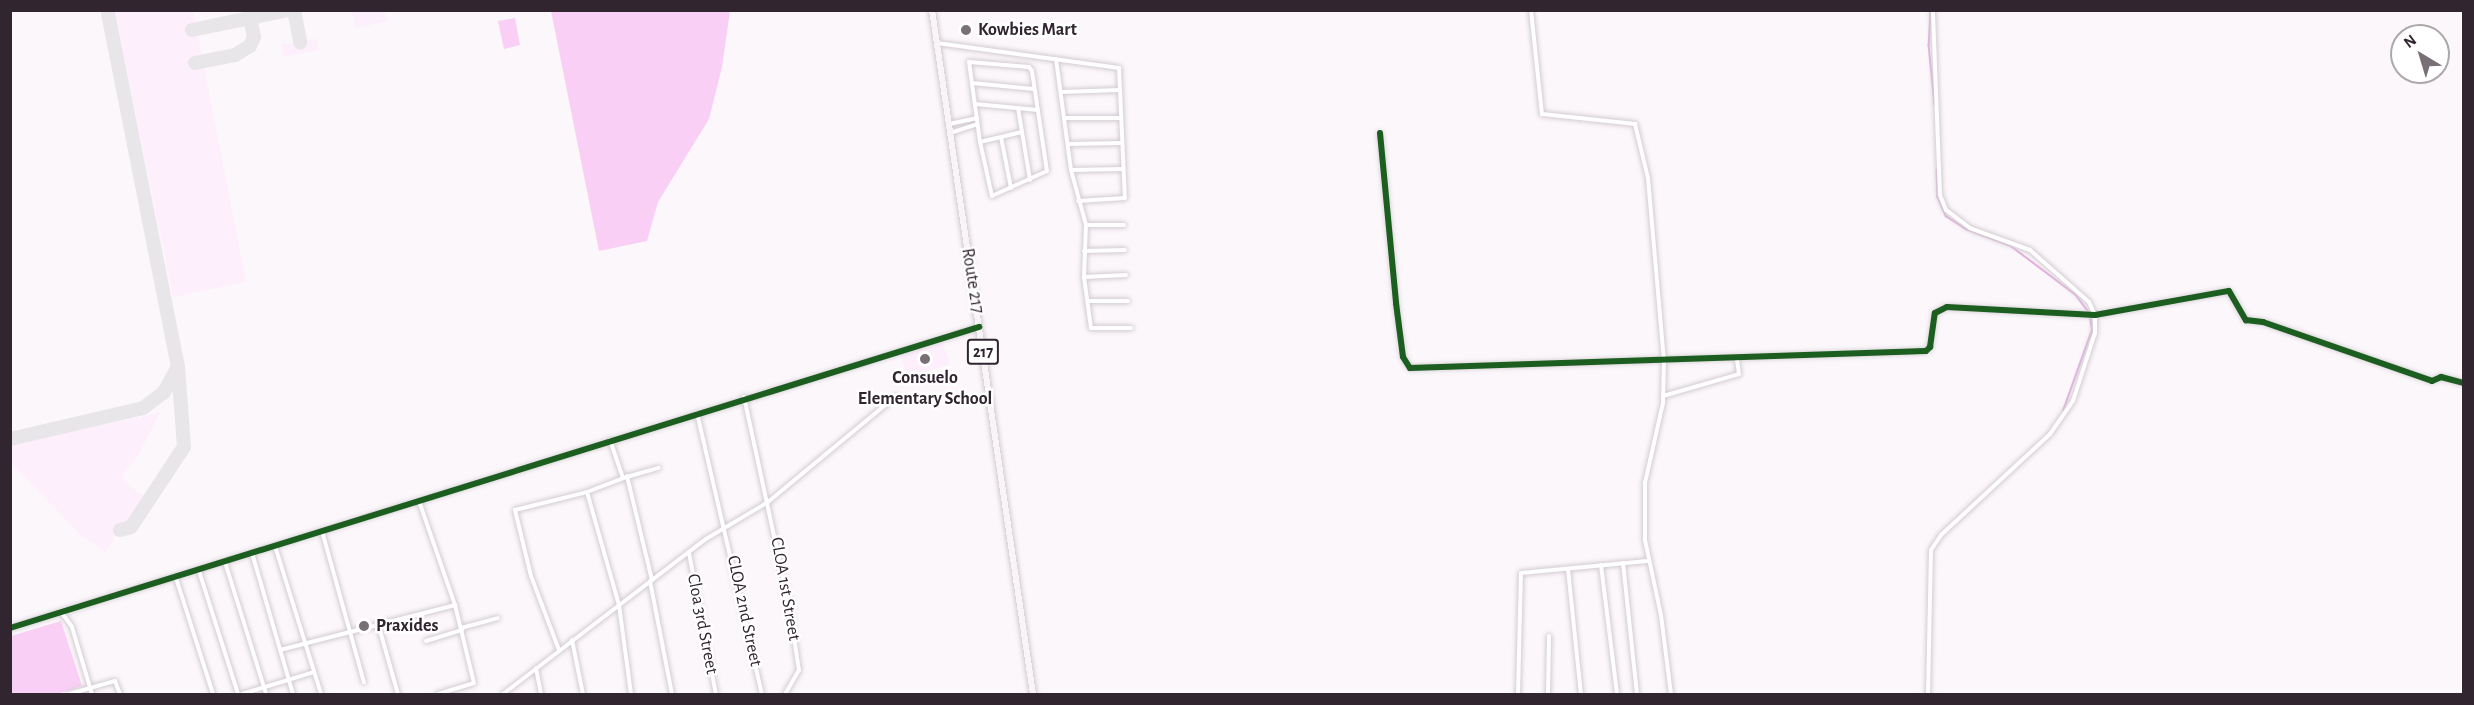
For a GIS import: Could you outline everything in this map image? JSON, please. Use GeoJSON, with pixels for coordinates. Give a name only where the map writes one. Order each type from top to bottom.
{"type":"FeatureCollection","features":[{"type":"Feature","properties":{"kind":"main road","name":"Route 217"},"geometry":{"type":"LineString","coordinates":[[932,10],[1033,694]]}},
{"type":"Feature","properties":{"kind":"street"},"geometry":{"type":"LineString","coordinates":[[1531,10],[1542,114],[1637,126],[1652,206],[1664,361],[1663,396],[1645,483],[1647,561],[1661,615],[1671,694]]}},
{"type":"Feature","properties":{"kind":"street"},"geometry":{"type":"LineString","coordinates":[[1928,694],[1931,550],[1941,534],[2050,434],[2073,401],[2095,333],[2095,315],[2089,302],[2030,250],[1970,228],[1946,210],[1940,195],[1933,10]]}},
{"type":"Feature","properties":{"kind":"street"},"geometry":{"type":"LineString","coordinates":[[937,43],[1119,68],[1125,198],[1078,201]]}},
{"type":"Feature","properties":{"kind":"street"},"geometry":{"type":"LineString","coordinates":[[1056,59],[1066,118],[1071,170],[1086,225],[1084,277],[1091,328],[1131,328]]}},
{"type":"Feature","properties":{"kind":"street"},"geometry":{"type":"LineString","coordinates":[[969,62],[1029,67],[1047,169],[1030,180],[990,195],[972,83],[969,62]]}},
{"type":"Feature","properties":{"kind":"street"},"geometry":{"type":"LineString","coordinates":[[972,83],[1034,90]]}},
{"type":"Feature","properties":{"kind":"street"},"geometry":{"type":"LineString","coordinates":[[1061,92],[1120,90]]}},
{"type":"Feature","properties":{"kind":"street"},"geometry":{"type":"LineString","coordinates":[[975,104],[1038,110]]}},
{"type":"Feature","properties":{"kind":"street"},"geometry":{"type":"LineString","coordinates":[[1018,108],[1030,180]]}},
{"type":"Feature","properties":{"kind":"street"},"geometry":{"type":"LineString","coordinates":[[949,124],[977,118]]}},
{"type":"Feature","properties":{"kind":"street"},"geometry":{"type":"LineString","coordinates":[[1066,118],[1120,118]]}},
{"type":"Feature","properties":{"kind":"street"},"geometry":{"type":"LineString","coordinates":[[950,133],[978,124]]}},
{"type":"Feature","properties":{"kind":"street"},"geometry":{"type":"LineString","coordinates":[[980,142],[1022,132]]}},
{"type":"Feature","properties":{"kind":"street"},"geometry":{"type":"LineString","coordinates":[[1380,133],[1396,303],[1403,357],[1410,368],[1926,351],[1930,347],[1935,313],[1947,307],[2095,315],[2229,291],[2246,320],[2263,322],[2432,381],[2441,377],[2463,383]]}},
{"type":"Feature","properties":{"kind":"street"},"geometry":{"type":"LineString","coordinates":[[1001,137],[1011,188]]}},
{"type":"Feature","properties":{"kind":"street"},"geometry":{"type":"LineString","coordinates":[[1069,144],[1121,143]]}},
{"type":"Feature","properties":{"kind":"street"},"geometry":{"type":"LineString","coordinates":[[1071,170],[1123,169]]}},
{"type":"Feature","properties":{"kind":"street"},"geometry":{"type":"LineString","coordinates":[[1086,225],[1124,225]]}},
{"type":"Feature","properties":{"kind":"street"},"geometry":{"type":"LineString","coordinates":[[1084,251],[1125,250]]}},
{"type":"Feature","properties":{"kind":"street"},"geometry":{"type":"LineString","coordinates":[[1084,277],[1126,275]]}},
{"type":"Feature","properties":{"kind":"street"},"geometry":{"type":"LineString","coordinates":[[1088,302],[1128,301]]}},
{"type":"Feature","properties":{"kind":"street"},"geometry":{"type":"LineString","coordinates":[[10,628],[199,571],[744,397],[979,327]]}},
{"type":"Feature","properties":{"kind":"street"},"geometry":{"type":"LineString","coordinates":[[1663,396],[1739,374],[1737,359]]}},
{"type":"Feature","properties":{"kind":"street"},"geometry":{"type":"LineString","coordinates":[[502,694],[651,580],[726,527],[768,502],[896,396]]}},
{"type":"Feature","properties":{"kind":"street","name":"CLOA 1st Street"},"geometry":{"type":"LineString","coordinates":[[744,397],[789,605],[798,676],[785,694]]}},
{"type":"Feature","properties":{"kind":"street","name":"CLOA 2nd Street"},"geometry":{"type":"LineString","coordinates":[[698,412],[726,527],[762,694]]}},
{"type":"Feature","properties":{"kind":"street"},"geometry":{"type":"LineString","coordinates":[[610,440],[625,477],[651,580],[672,694]]}},
{"type":"Feature","properties":{"kind":"street"},"geometry":{"type":"LineString","coordinates":[[559,650],[531,576],[515,510],[587,492],[625,477],[659,468]]}},
{"type":"Feature","properties":{"kind":"street"},"geometry":{"type":"LineString","coordinates":[[587,492],[619,605],[631,694]]}},
{"type":"Feature","properties":{"kind":"street"},"geometry":{"type":"LineString","coordinates":[[419,501],[455,605],[474,683],[438,694]]}},
{"type":"Feature","properties":{"kind":"street"},"geometry":{"type":"LineString","coordinates":[[322,531],[364,682]]}},
{"type":"Feature","properties":{"kind":"street"},"geometry":{"type":"LineString","coordinates":[[274,546],[321,694]]}},
{"type":"Feature","properties":{"kind":"street"},"geometry":{"type":"LineString","coordinates":[[252,553],[293,694]]}},
{"type":"Feature","properties":{"kind":"street","name":"Cloa 3rd Street"},"geometry":{"type":"LineString","coordinates":[[689,553],[716,694]]}},
{"type":"Feature","properties":{"kind":"street"},"geometry":{"type":"LineString","coordinates":[[1518,694],[1519,576],[1524,571],[1647,561]]}},
{"type":"Feature","properties":{"kind":"street"},"geometry":{"type":"LineString","coordinates":[[225,562],[266,694]]}},
{"type":"Feature","properties":{"kind":"street"},"geometry":{"type":"LineString","coordinates":[[1623,563],[1637,694]]}},
{"type":"Feature","properties":{"kind":"street"},"geometry":{"type":"LineString","coordinates":[[1601,565],[1617,694]]}},
{"type":"Feature","properties":{"kind":"street"},"geometry":{"type":"LineString","coordinates":[[1568,568],[1581,694]]}},
{"type":"Feature","properties":{"kind":"street"},"geometry":{"type":"LineString","coordinates":[[199,571],[240,694],[314,672]]}},
{"type":"Feature","properties":{"kind":"street"},"geometry":{"type":"LineString","coordinates":[[176,578],[213,694]]}},
{"type":"Feature","properties":{"kind":"street"},"geometry":{"type":"LineString","coordinates":[[280,650],[350,635],[455,605]]}},
{"type":"Feature","properties":{"kind":"street"},"geometry":{"type":"LineString","coordinates":[[62,613],[72,627],[92,694]]}},
{"type":"Feature","properties":{"kind":"street"},"geometry":{"type":"LineString","coordinates":[[426,641],[498,618]]}},
{"type":"Feature","properties":{"kind":"street"},"geometry":{"type":"LineString","coordinates":[[378,627],[398,694]]}},
{"type":"Feature","properties":{"kind":"street"},"geometry":{"type":"LineString","coordinates":[[1548,694],[1549,636]]}},
{"type":"Feature","properties":{"kind":"street"},"geometry":{"type":"LineString","coordinates":[[572,640],[583,694]]}},
{"type":"Feature","properties":{"kind":"street"},"geometry":{"type":"LineString","coordinates":[[536,668],[541,694]]}},
{"type":"Feature","properties":{"kind":"street"},"geometry":{"type":"LineString","coordinates":[[69,694],[115,681],[120,694]]}},
{"type":"Feature","properties":{"kind":"shaded area"},"geometry":{"type":"Polygon","coordinates":[[[115,11],[193,11],[246,282],[173,297],[115,11]]]}},
{"type":"Feature","properties":{"kind":"shaded area"},"geometry":{"type":"Polygon","coordinates":[[[352,11],[384,11],[387,21],[356,28],[352,11]]]}},
{"type":"Feature","properties":{"kind":"shaded area"},"geometry":{"type":"Polygon","coordinates":[[[551,11],[730,11],[722,67],[709,119],[658,202],[647,241],[599,251],[551,11]]]}},
{"type":"Feature","properties":{"kind":"shaded area"},"geometry":{"type":"Polygon","coordinates":[[[515,18],[520,45],[504,49],[498,21],[515,18]]]}},
{"type":"Feature","properties":{"kind":"shaded area"},"geometry":{"type":"Polygon","coordinates":[[[317,39],[319,50],[283,57],[281,45],[317,39]]]}},
{"type":"Feature","properties":{"kind":"shaded area","name":"Consuelo Elementary School"},"geometry":{"type":"Polygon","coordinates":[[[942,340],[950,364],[908,378],[900,354],[942,340]]]}},
{"type":"Feature","properties":{"kind":"shaded area"},"geometry":{"type":"Polygon","coordinates":[[[160,413],[137,457],[122,475],[123,480],[143,496],[105,552],[81,535],[11,463],[11,444],[160,413]]]}},
{"type":"Feature","properties":{"kind":"shaded area"},"geometry":{"type":"Polygon","coordinates":[[[61,621],[82,686],[57,694],[11,694],[11,636],[61,621]]]}},
{"type":"Feature","properties":{"kind":"waterway"},"geometry":{"type":"LineString","coordinates":[[1931,11],[1929,45],[1935,105]]}},
{"type":"Feature","properties":{"kind":"waterway"},"geometry":{"type":"LineString","coordinates":[[1937,170],[1938,197],[1946,216],[1966,229],[2011,246],[2076,295],[2089,312]]}},
{"type":"Feature","properties":{"kind":"waterway"},"geometry":{"type":"LineString","coordinates":[[2063,411],[2092,330],[2090,317]]}},
{"type":"Feature","properties":{"kind":"taxiway"},"geometry":{"type":"LineString","coordinates":[[10,439],[143,408],[164,392],[178,367],[107,10]]}},
{"type":"Feature","properties":{"kind":"taxiway"},"geometry":{"type":"LineString","coordinates":[[192,30],[289,10]]}},
{"type":"Feature","properties":{"kind":"taxiway"},"geometry":{"type":"LineString","coordinates":[[294,10],[300,42]]}},
{"type":"Feature","properties":{"kind":"taxiway"},"geometry":{"type":"LineString","coordinates":[[195,63],[235,55],[250,46],[254,37],[250,18]]}},
{"type":"Feature","properties":{"kind":"taxiway"},"geometry":{"type":"LineString","coordinates":[[120,530],[131,527],[184,447],[178,367]]}},
{"type":"Feature","properties":{"kind":"cycle path"},"geometry":{"type":"LineString","coordinates":[[1380,133],[1396,303],[1403,357],[1410,368],[1926,351],[1930,347],[1935,313],[1947,307],[2095,315],[2229,291],[2246,320],[2263,322],[2432,381],[2441,377],[2464,383]]}},
{"type":"Feature","properties":{"kind":"cycle path"},"geometry":{"type":"LineString","coordinates":[[10,628],[979,327]]}},
{"type":"Feature","properties":{"kind":"place","name":"Kowbies Mart"},"geometry":{"type":"Point","coordinates":[966,30]}},
{"type":"Feature","properties":{"kind":"place","name":"Consuelo Elementary School"},"geometry":{"type":"Point","coordinates":[925,359]}},
{"type":"Feature","properties":{"kind":"place","name":"Praxides"},"geometry":{"type":"Point","coordinates":[364,626]}}]}
